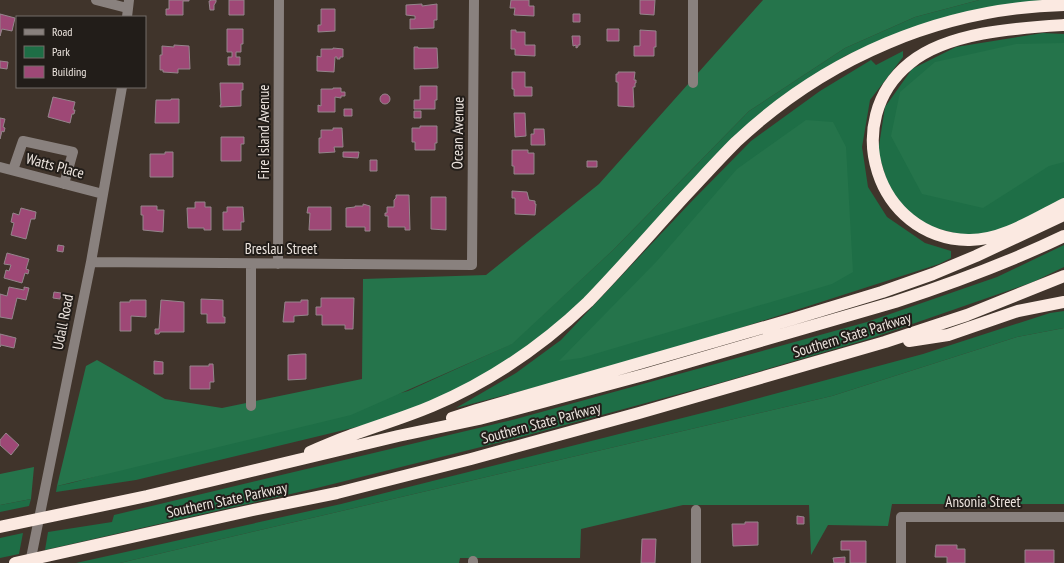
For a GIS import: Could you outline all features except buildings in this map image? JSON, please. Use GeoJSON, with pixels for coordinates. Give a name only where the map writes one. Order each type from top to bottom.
{"type":"FeatureCollection","features":[{"type":"Feature","properties":{"kind":"highway"},"geometry":{"type":"LineString","coordinates":[[272,467],[352,435],[395,421],[432,406],[484,381],[526,354],[564,324],[588,302],[736,143],[775,109],[823,76],[857,57],[935,25],[987,13],[1064,5]]}},
{"type":"Feature","properties":{"kind":"highway"},"geometry":{"type":"LineString","coordinates":[[1064,25],[1024,28],[988,33],[931,49],[910,63],[886,91],[877,112],[873,135],[874,160],[882,184],[888,195],[902,213],[911,221],[935,234],[948,238],[969,240],[990,238],[1011,230],[1064,204]]}},
{"type":"Feature","properties":{"kind":"highway","name":"Southern State Parkway"},"geometry":{"type":"LineString","coordinates":[[398,436],[477,410],[882,292],[963,262],[1064,215]]}},
{"type":"Feature","properties":{"kind":"highway","name":"Southern State Parkway"},"geometry":{"type":"LineString","coordinates":[[0,528],[147,496],[398,436],[479,419],[647,374],[918,295],[1008,261],[1064,236]]}},
{"type":"Feature","properties":{"kind":"highway","name":"Southern State Parkway"},"geometry":{"type":"LineString","coordinates":[[15,563],[253,510],[337,493],[479,457],[865,348],[968,315],[1064,276]]}},
{"type":"Feature","properties":{"kind":"highway"},"geometry":{"type":"LineString","coordinates":[[865,348],[948,335],[1018,311],[1064,302]]}},
{"type":"Feature","properties":{"kind":"street"},"geometry":{"type":"LineString","coordinates":[[96,0],[127,8]]}},
{"type":"Feature","properties":{"kind":"street","name":"Fire Island Avenue"},"geometry":{"type":"LineString","coordinates":[[278,264],[279,0]]}},
{"type":"Feature","properties":{"kind":"street","name":"Ocean Avenue"},"geometry":{"type":"LineString","coordinates":[[472,266],[474,0]]}},
{"type":"Feature","properties":{"kind":"street"},"geometry":{"type":"LineString","coordinates":[[693,0],[693,83]]}},
{"type":"Feature","properties":{"kind":"street","name":"Udall Road"},"geometry":{"type":"LineString","coordinates":[[30,563],[91,262],[122,88]]}},
{"type":"Feature","properties":{"kind":"street"},"geometry":{"type":"LineString","coordinates":[[13,170],[24,141],[73,152],[64,184]]}},
{"type":"Feature","properties":{"kind":"street","name":"Watts Place"},"geometry":{"type":"LineString","coordinates":[[0,167],[103,194]]}},
{"type":"Feature","properties":{"kind":"street","name":"Breslau Street"},"geometry":{"type":"LineString","coordinates":[[91,262],[472,266]]}},
{"type":"Feature","properties":{"kind":"street"},"geometry":{"type":"LineString","coordinates":[[250,406],[251,264]]}},
{"type":"Feature","properties":{"kind":"street"},"geometry":{"type":"LineString","coordinates":[[696,510],[696,563]]}},
{"type":"Feature","properties":{"kind":"street","name":"Ansonia Street"},"geometry":{"type":"LineString","coordinates":[[901,563],[901,517],[1064,517]]}},
{"type":"Feature","properties":{"kind":"green space"},"geometry":{"type":"Polygon","coordinates":[[[763,0],[979,0],[915,17],[845,48],[749,111],[613,250],[512,344],[351,415],[57,486],[86,366],[97,360],[165,399],[222,408],[362,379],[363,279],[486,275],[599,184],[763,0]]]}},
{"type":"Feature","properties":{"kind":"green space"},"geometry":{"type":"Polygon","coordinates":[[[979,0],[1062,0],[911,28],[845,56],[780,98],[610,275],[544,339],[456,394],[369,424],[136,480],[56,492],[57,486],[408,391],[511,344],[613,250],[749,111],[845,48],[915,17],[979,0]]]}},
{"type":"Feature","properties":{"kind":"green space"},"geometry":{"type":"Polygon","coordinates":[[[1043,33],[1064,34],[1064,200],[997,233],[970,237],[923,225],[891,194],[878,152],[885,107],[912,69],[956,47],[1043,33]]]}},
{"type":"Feature","properties":{"kind":"green space"},"geometry":{"type":"Polygon","coordinates":[[[1064,43],[1064,162],[1049,166],[983,208],[922,194],[891,136],[900,92],[935,62],[1016,44],[1064,43]]]}},
{"type":"Feature","properties":{"kind":"green space"},"geometry":{"type":"Polygon","coordinates":[[[903,51],[903,57],[870,100],[862,147],[868,187],[887,217],[925,243],[951,251],[951,258],[939,264],[734,330],[563,380],[456,408],[516,373],[561,340],[691,202],[751,141],[820,91],[871,60],[876,65],[903,51]]]}},
{"type":"Feature","properties":{"kind":"green space"},"geometry":{"type":"Polygon","coordinates":[[[806,120],[833,122],[846,147],[853,272],[832,284],[581,358],[559,361],[657,261],[737,169],[806,120]]]}},
{"type":"Feature","properties":{"kind":"green space"},"geometry":{"type":"Polygon","coordinates":[[[1064,245],[1064,267],[1033,282],[872,338],[723,382],[521,437],[317,488],[45,550],[48,532],[112,522],[114,515],[516,419],[867,322],[997,277],[1064,245]]]}},
{"type":"Feature","properties":{"kind":"green space"},"geometry":{"type":"Polygon","coordinates":[[[1064,311],[1064,328],[1017,337],[832,396],[120,563],[76,563],[341,504],[722,408],[923,354],[1050,313],[1064,311]]]}},
{"type":"Feature","properties":{"kind":"green space"},"geometry":{"type":"Polygon","coordinates":[[[1064,328],[1064,504],[892,504],[888,526],[828,525],[811,555],[809,505],[683,505],[581,529],[580,558],[460,558],[459,563],[120,563],[832,396],[1017,337],[1064,328]]]}},
{"type":"Feature","properties":{"kind":"green space"},"geometry":{"type":"Polygon","coordinates":[[[34,467],[31,499],[0,505],[0,474],[34,467]]]}},
{"type":"Feature","properties":{"kind":"green space"},"geometry":{"type":"Polygon","coordinates":[[[31,499],[29,506],[0,512],[0,505],[31,499]]]}},
{"type":"Feature","properties":{"kind":"green space"},"geometry":{"type":"Polygon","coordinates":[[[23,533],[19,554],[0,558],[0,538],[23,533]]]}}]}
